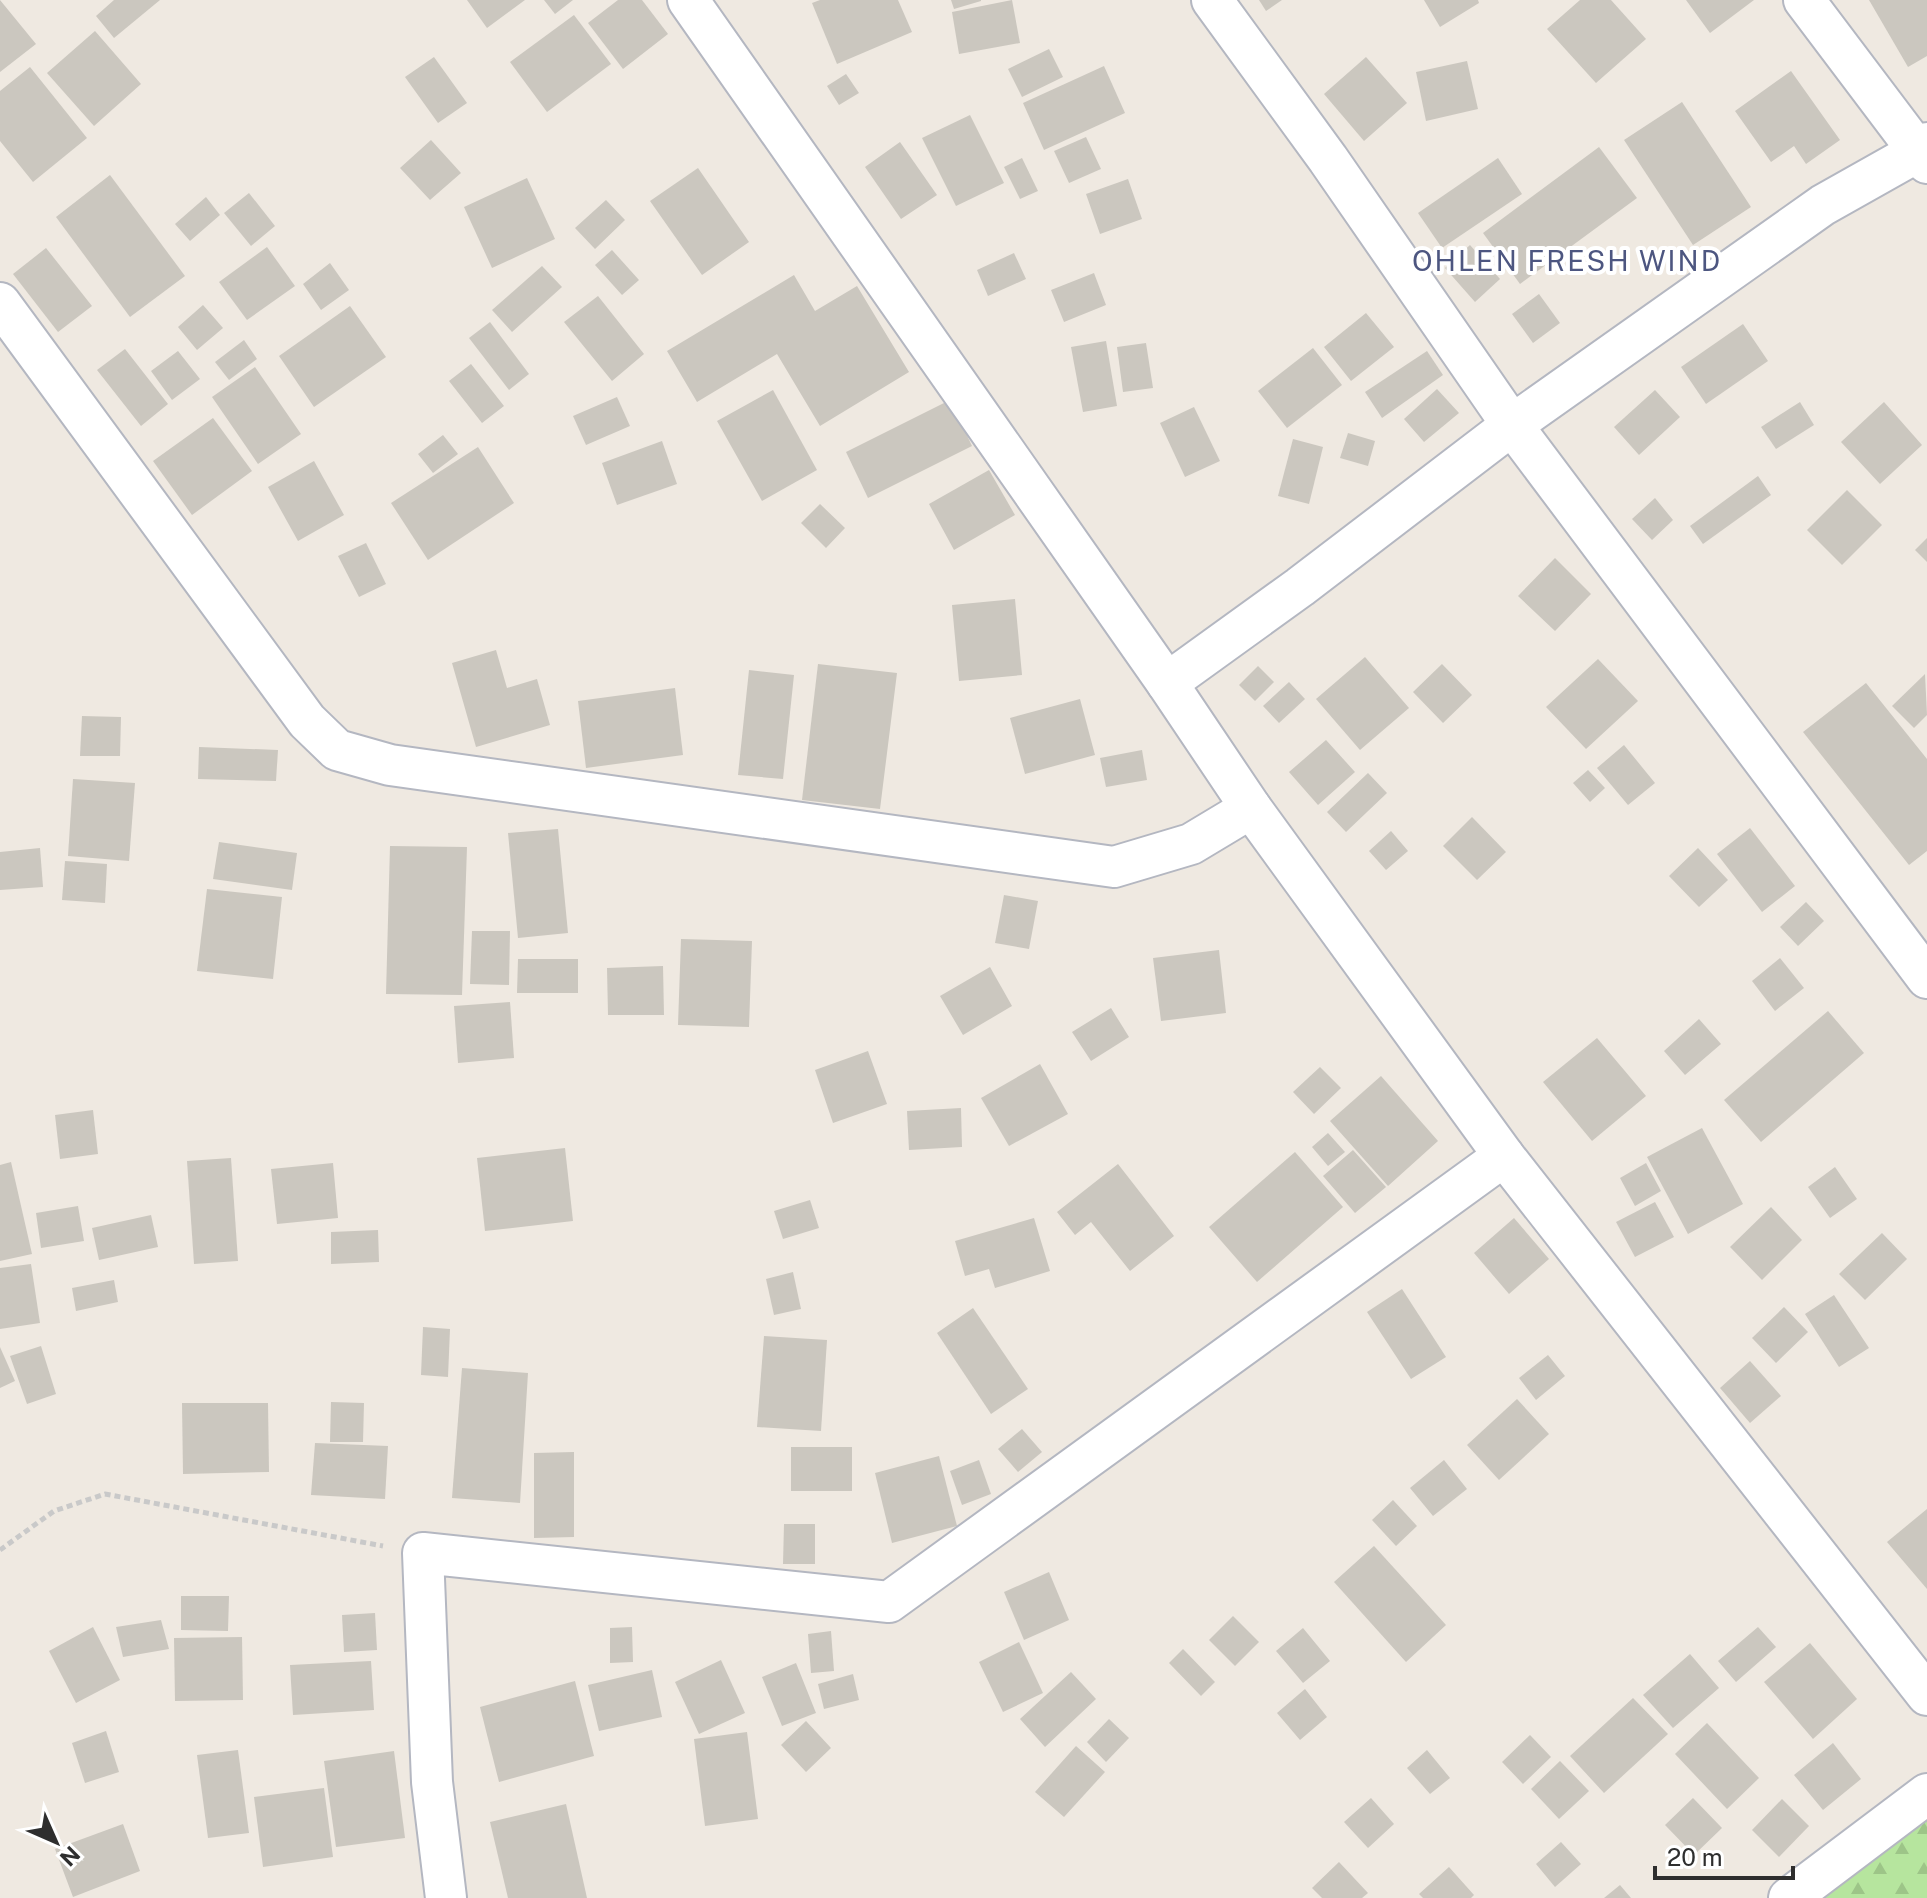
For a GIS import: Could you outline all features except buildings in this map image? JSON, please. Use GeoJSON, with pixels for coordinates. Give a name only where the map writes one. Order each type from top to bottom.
{"type":"FeatureCollection","features":[{"type":"Feature","properties":{"kind":"street"},"geometry":{"type":"LineString","coordinates":[[688,0],[1167,683],[1251,808],[1504,1156],[1927,1695]]}},
{"type":"Feature","properties":{"kind":"street"},"geometry":{"type":"LineString","coordinates":[[1212,0],[1328,159],[1512,425],[1927,978]]}},
{"type":"Feature","properties":{"kind":"street"},"geometry":{"type":"LineString","coordinates":[[1167,683],[1300,587],[1512,425],[1823,205],[1924,152],[1804,0]]}},
{"type":"Feature","properties":{"kind":"street"},"geometry":{"type":"LineString","coordinates":[[0,303],[307,721],[337,750],[390,765],[1114,867],[1191,844],[1251,808]]}},
{"type":"Feature","properties":{"kind":"street"},"geometry":{"type":"LineString","coordinates":[[446,1898],[432,1782],[423,1553],[889,1602],[1504,1156]]}},
{"type":"Feature","properties":{"kind":"street"},"geometry":{"type":"LineString","coordinates":[[1789,1898],[1927,1794]]}},
{"type":"Feature","properties":{"kind":"path"},"geometry":{"type":"LineString","coordinates":[[0,1550],[54,1511],[105,1494],[423,1553]]}},
{"type":"Feature","properties":{"kind":"green space"},"geometry":{"type":"Polygon","coordinates":[[[1927,1819],[1927,1898],[1822,1898],[1927,1819]]]}},
{"type":"Feature","properties":{"kind":"district","name":"OHLEN FRESH WIND"},"geometry":{"type":"Point","coordinates":[1567,260]}}]}
